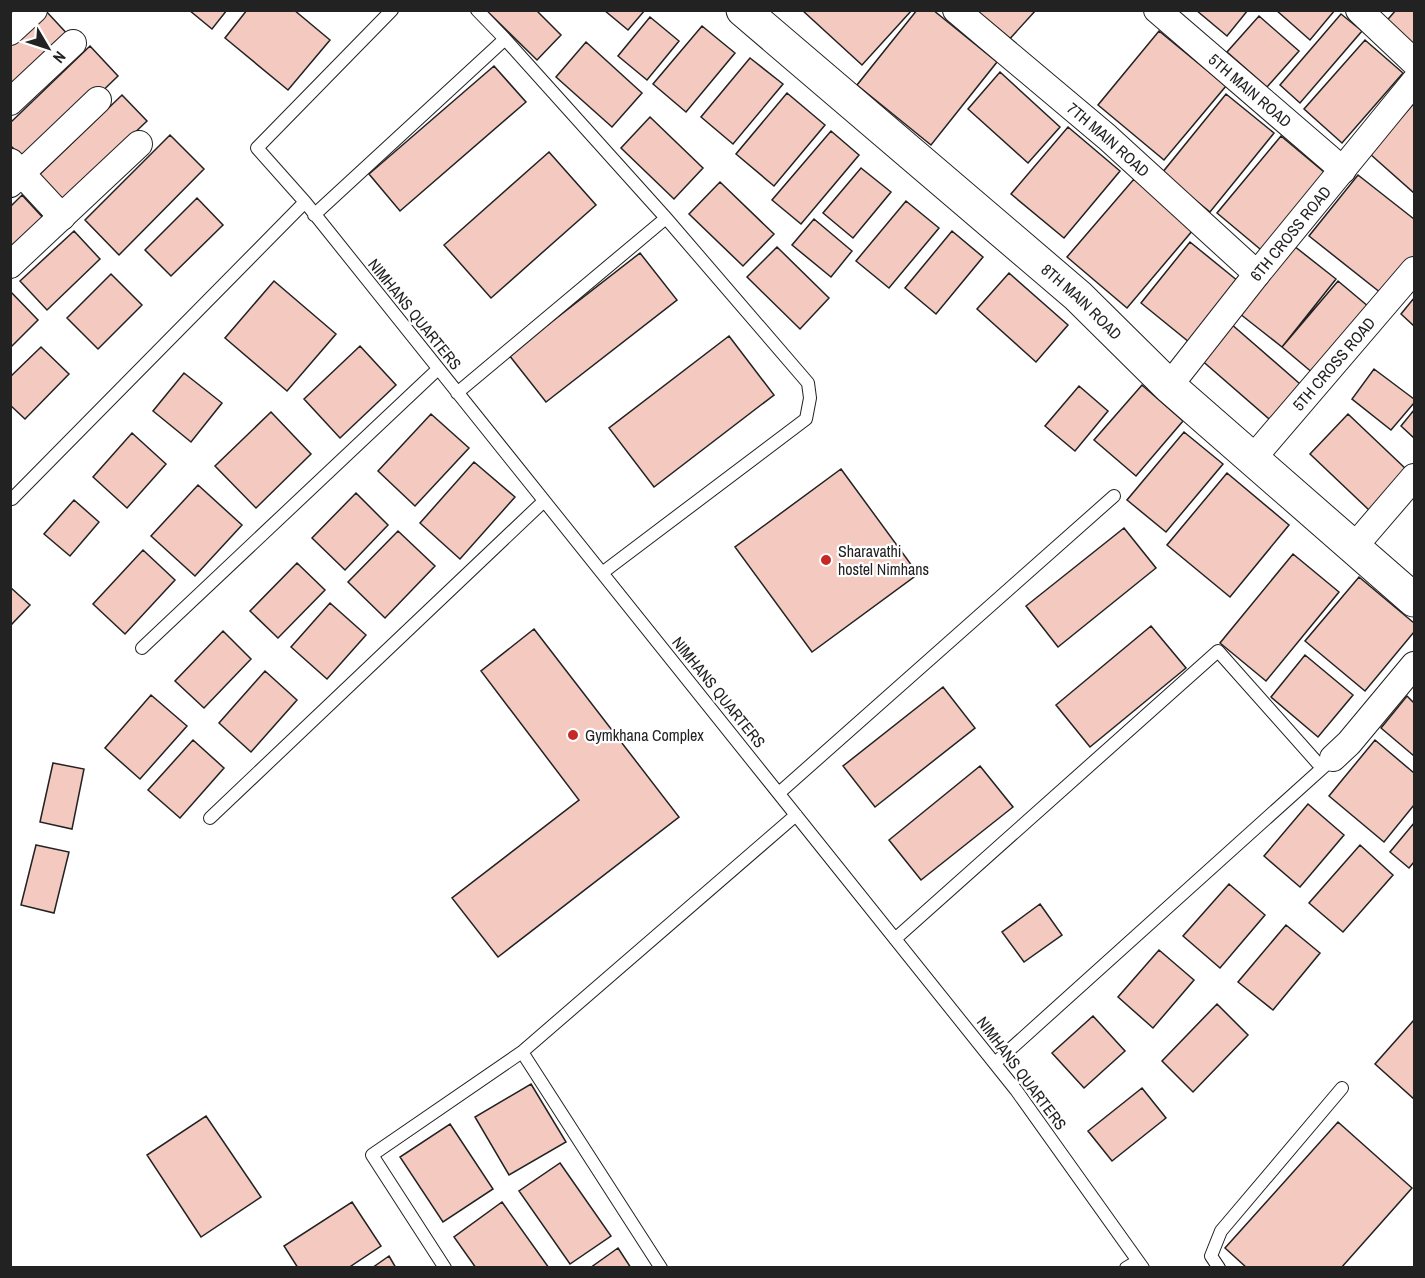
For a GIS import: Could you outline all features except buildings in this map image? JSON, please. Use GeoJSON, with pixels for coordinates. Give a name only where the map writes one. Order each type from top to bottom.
{"type":"FeatureCollection","features":[{"type":"Feature","properties":{"kind":"street"},"geometry":{"type":"LineString","coordinates":[[10,32],[34,10]]}},
{"type":"Feature","properties":{"kind":"street","name":"7TH MAIN ROAD"},"geometry":{"type":"LineString","coordinates":[[956,10],[1107,138],[1257,274]]}},
{"type":"Feature","properties":{"kind":"street","name":"5TH MAIN ROAD"},"geometry":{"type":"LineString","coordinates":[[1157,10],[1343,170]]}},
{"type":"Feature","properties":{"kind":"street"},"geometry":{"type":"LineString","coordinates":[[1359,10],[1414,62]]}},
{"type":"Feature","properties":{"kind":"street","name":"8TH MAIN ROAD"},"geometry":{"type":"LineString","coordinates":[[759,16],[1078,296],[1169,386],[1414,600]]}},
{"type":"Feature","properties":{"kind":"street"},"geometry":{"type":"LineString","coordinates":[[10,102],[73,43]]}},
{"type":"Feature","properties":{"kind":"street","name":"6TH CROSS ROAD"},"geometry":{"type":"LineString","coordinates":[[1169,386],[1414,82]]}},
{"type":"Feature","properties":{"kind":"street"},"geometry":{"type":"LineString","coordinates":[[62,217],[14,173],[98,100]]}},
{"type":"Feature","properties":{"kind":"street"},"geometry":{"type":"LineString","coordinates":[[10,264],[139,144]]}},
{"type":"Feature","properties":{"kind":"street","name":"5TH CROSS ROAD"},"geometry":{"type":"LineString","coordinates":[[1253,458],[1414,270]]}},
{"type":"Feature","properties":{"kind":"street"},"geometry":{"type":"LineString","coordinates":[[1353,548],[1414,477]]}},
{"type":"Feature","properties":{"kind":"street"},"geometry":{"type":"LineString","coordinates":[[1328,763],[1350,743],[1414,665]]}},
{"type":"Feature","properties":{"kind":"lane","name":"NIMHANS QUARTERS"},"geometry":{"type":"LineString","coordinates":[[392,10],[257,148],[305,202],[995,1063],[1140,1264]]}},
{"type":"Feature","properties":{"kind":"lane"},"geometry":{"type":"LineString","coordinates":[[477,10],[666,218],[808,383],[810,398],[806,419],[602,573]]}},
{"type":"Feature","properties":{"kind":"lane"},"geometry":{"type":"LineString","coordinates":[[314,215],[505,39]]}},
{"type":"Feature","properties":{"kind":"lane"},"geometry":{"type":"LineString","coordinates":[[12,499],[305,202]]}},
{"type":"Feature","properties":{"kind":"lane"},"geometry":{"type":"LineString","coordinates":[[457,393],[666,218]]}},
{"type":"Feature","properties":{"kind":"lane"},"geometry":{"type":"LineString","coordinates":[[142,648],[438,369]]}},
{"type":"Feature","properties":{"kind":"lane"},"geometry":{"type":"LineString","coordinates":[[779,793],[1114,496]]}},
{"type":"Feature","properties":{"kind":"lane"},"geometry":{"type":"LineString","coordinates":[[210,818],[544,501]]}},
{"type":"Feature","properties":{"kind":"lane"},"geometry":{"type":"LineString","coordinates":[[895,939],[1218,651],[1328,763],[995,1063]]}},
{"type":"Feature","properties":{"kind":"lane"},"geometry":{"type":"LineString","coordinates":[[445,1268],[372,1155],[522,1052],[796,815]]}},
{"type":"Feature","properties":{"kind":"lane"},"geometry":{"type":"LineString","coordinates":[[522,1052],[661,1268]]}},
{"type":"Feature","properties":{"kind":"lane"},"geometry":{"type":"LineString","coordinates":[[1219,1268],[1211,1256],[1221,1231],[1342,1088]]}},
{"type":"Feature","properties":{"kind":"lane"},"geometry":{"type":"LineString","coordinates":[[1126,1268],[1140,1264]]}},
{"type":"Feature","properties":{"kind":"place","name":"Sharavathi hostel Nimhans"},"geometry":{"type":"Point","coordinates":[826,560]}},
{"type":"Feature","properties":{"kind":"place","name":"Gymkhana Complex"},"geometry":{"type":"Point","coordinates":[573,735]}}]}
